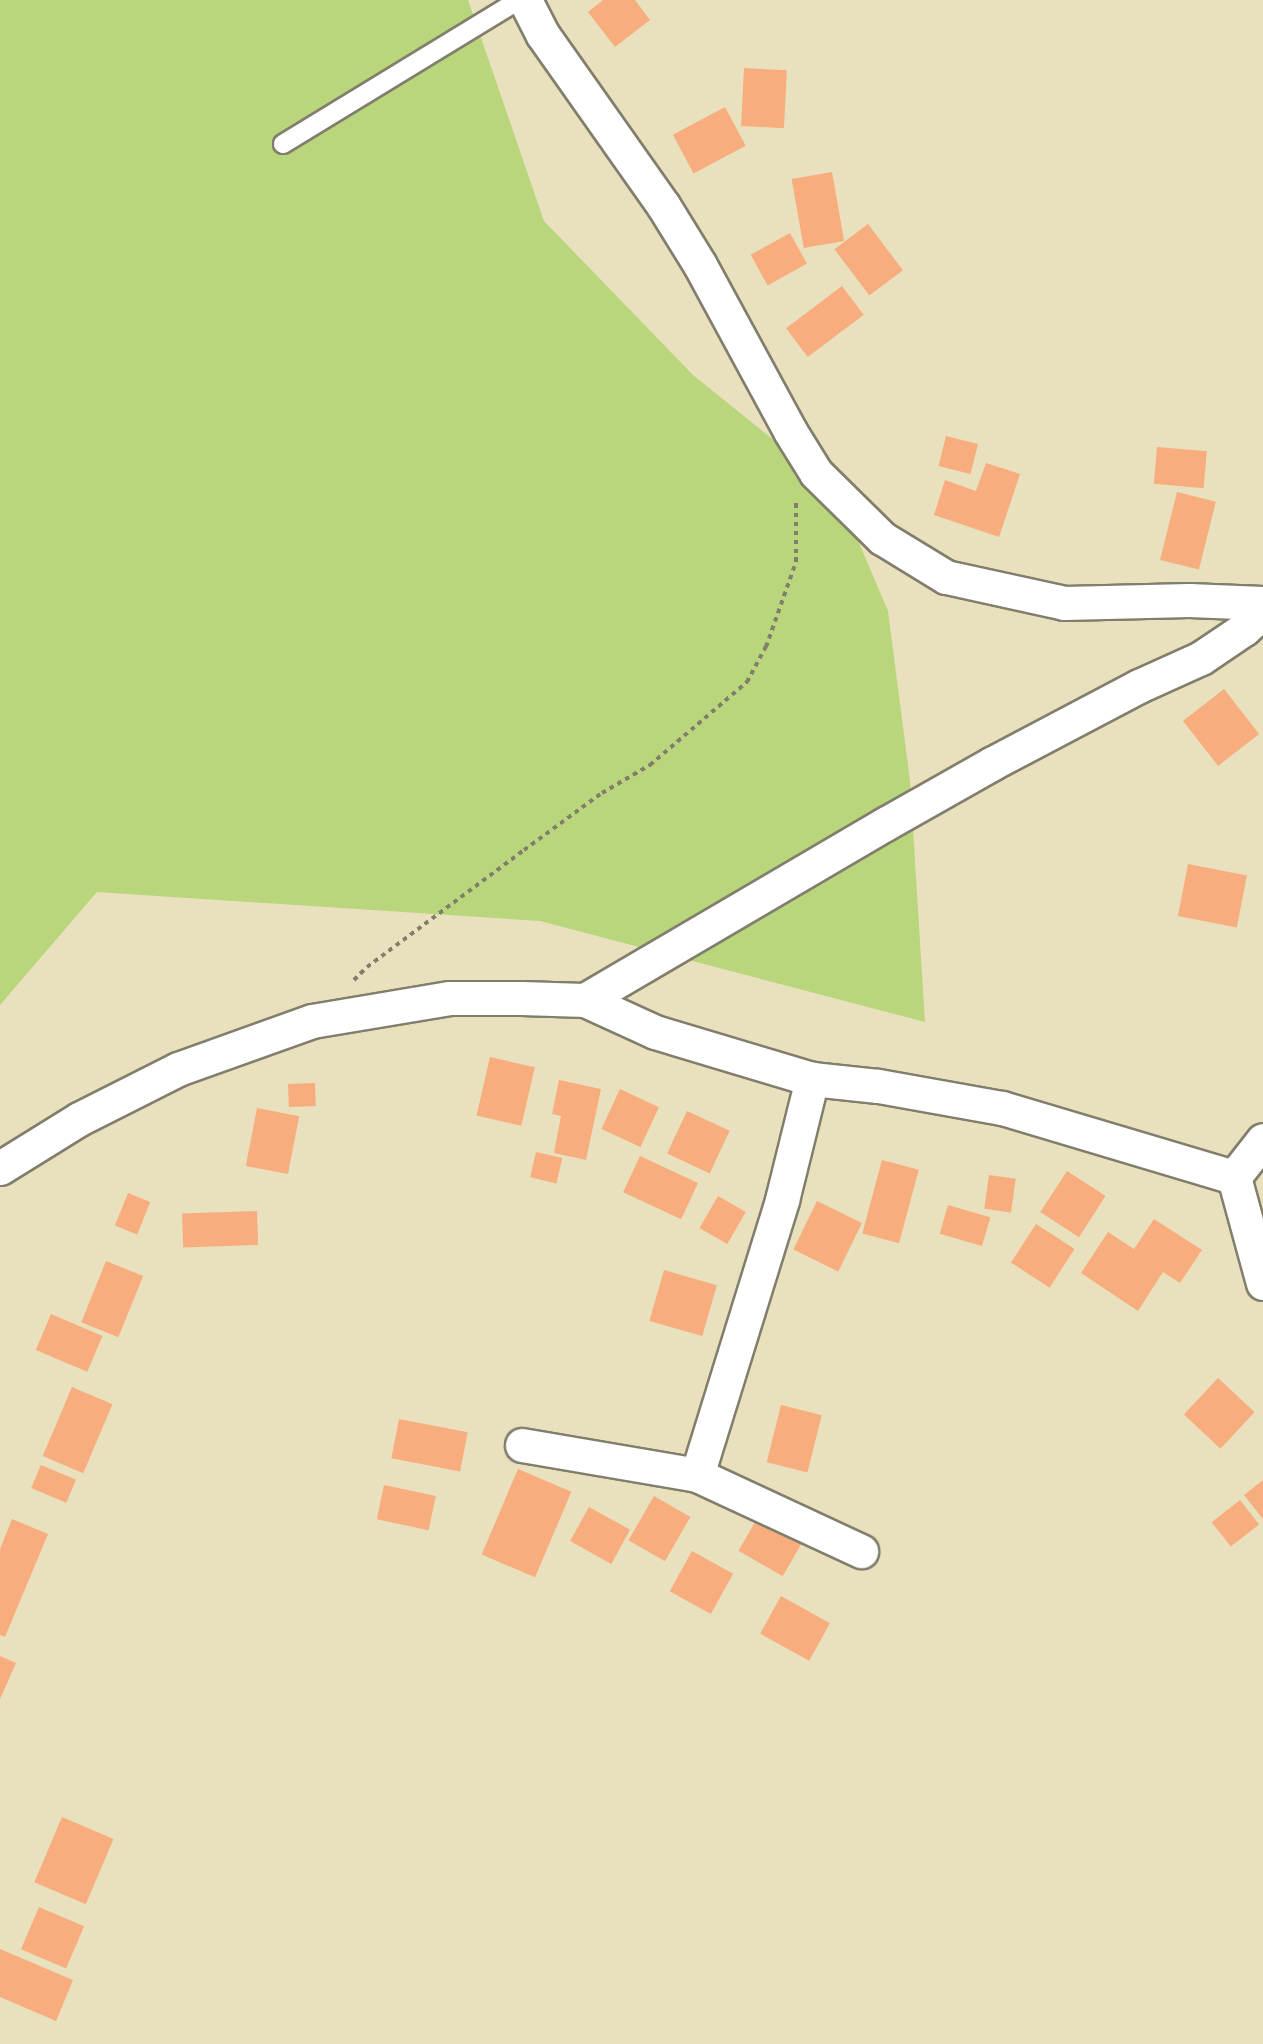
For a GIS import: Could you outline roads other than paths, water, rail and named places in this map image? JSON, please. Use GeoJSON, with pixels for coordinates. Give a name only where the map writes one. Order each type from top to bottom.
{"type":"FeatureCollection","features":[{"type":"Feature","properties":{"kind":"street"},"geometry":{"type":"LineString","coordinates":[[525,0],[543,35],[663,205],[700,265],[790,431],[816,472],[882,538],[946,577],[1064,603],[1189,600],[1263,603]]}},
{"type":"Feature","properties":{"kind":"street"},"geometry":{"type":"LineString","coordinates":[[585,1000],[991,764],[1139,686],[1200,658],[1244,629],[1263,612]]}},
{"type":"Feature","properties":{"kind":"street"},"geometry":{"type":"LineString","coordinates":[[0,1168],[79,1119],[178,1069],[312,1021],[450,998],[585,1000],[655,1032],[812,1079],[878,1086],[1002,1108],[1234,1177]]}},
{"type":"Feature","properties":{"kind":"street"},"geometry":{"type":"LineString","coordinates":[[697,1475],[782,1200],[812,1079]]}},
{"type":"Feature","properties":{"kind":"street"},"geometry":{"type":"LineString","coordinates":[[1234,1177],[1263,1140]]}},
{"type":"Feature","properties":{"kind":"street"},"geometry":{"type":"LineString","coordinates":[[1234,1177],[1263,1283]]}},
{"type":"Feature","properties":{"kind":"street"},"geometry":{"type":"LineString","coordinates":[[522,1445],[697,1475],[861,1551]]}},
{"type":"Feature","properties":{"kind":"lane"},"geometry":{"type":"LineString","coordinates":[[283,144],[519,0]]}}]}
